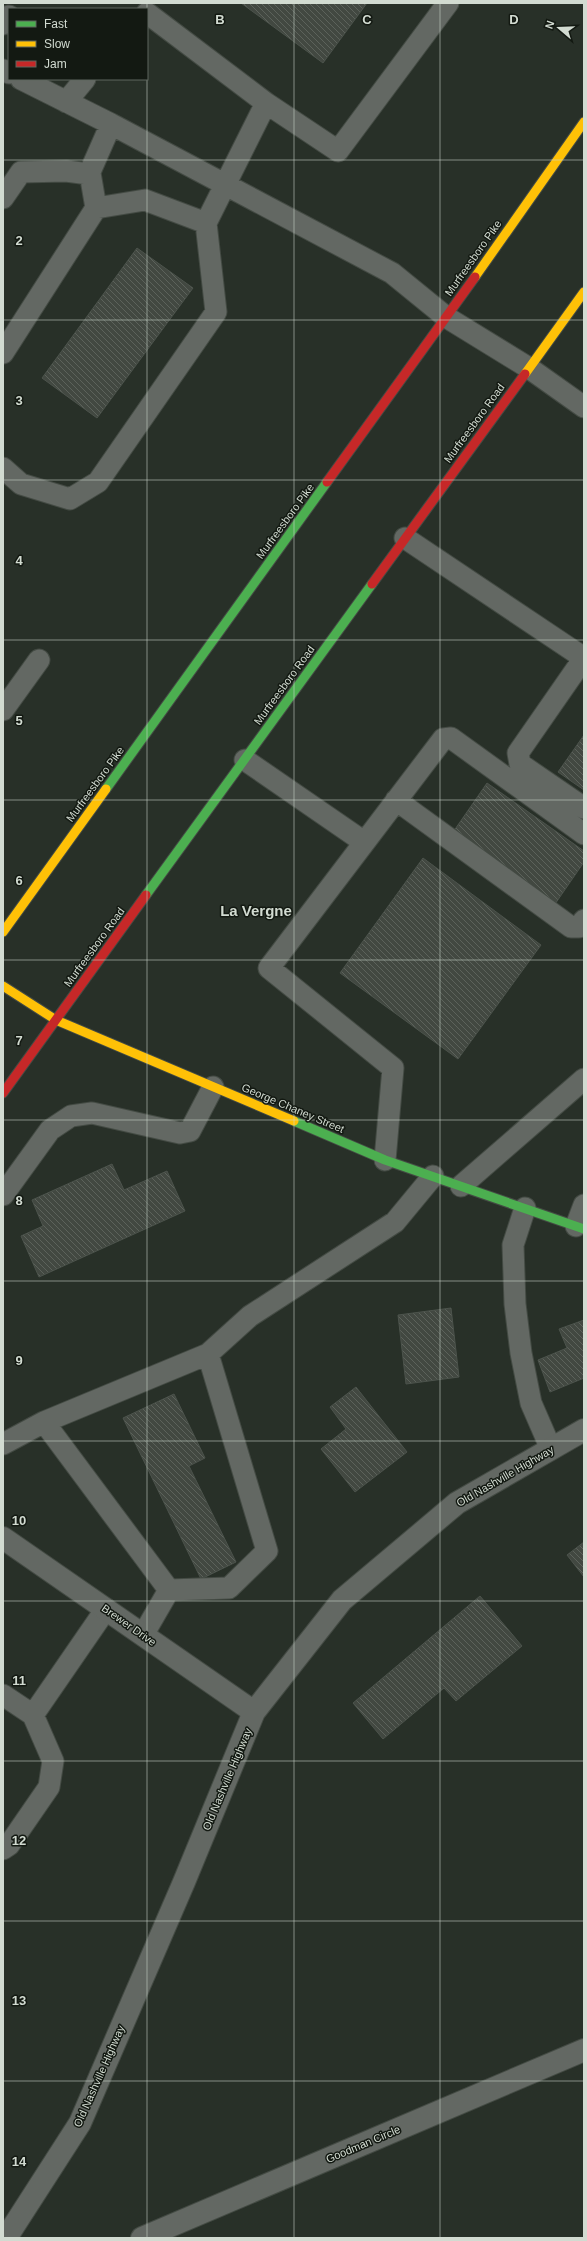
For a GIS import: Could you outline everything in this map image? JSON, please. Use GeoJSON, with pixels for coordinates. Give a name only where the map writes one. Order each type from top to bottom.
{"type":"FeatureCollection","features":[{"type":"Feature","properties":{"kind":"main road","name":"Murfreesboro Pike"},"geometry":{"type":"LineString","coordinates":[[3,932],[446,317],[584,122]]}},
{"type":"Feature","properties":{"kind":"main road","name":"Murfreesboro Road"},"geometry":{"type":"LineString","coordinates":[[3,1093],[584,292]]}},
{"type":"Feature","properties":{"kind":"main road","name":"George Chaney Street"},"geometry":{"type":"LineString","coordinates":[[3,986],[56,1020],[385,1160],[580,1227]]}},
{"type":"Feature","properties":{"kind":"street","name":"Old Nashville Highway"},"geometry":{"type":"LineString","coordinates":[[6,2238],[80,2123],[184,1882],[254,1712],[342,1600],[457,1502],[584,1430]]}},
{"type":"Feature","properties":{"kind":"street","name":"Brewer Drive"},"geometry":{"type":"LineString","coordinates":[[3,1538],[254,1712]]}},
{"type":"Feature","properties":{"kind":"street","name":"Goodman Circle"},"geometry":{"type":"LineString","coordinates":[[142,2238],[584,2050]]}},
{"type":"Feature","properties":{"kind":"lane"},"geometry":{"type":"LineString","coordinates":[[148,14],[266,103],[338,151],[448,3]]}},
{"type":"Feature","properties":{"kind":"lane"},"geometry":{"type":"LineString","coordinates":[[22,80],[111,124],[392,273],[446,317],[529,368],[584,407]]}},
{"type":"Feature","properties":{"kind":"lane"},"geometry":{"type":"LineString","coordinates":[[66,102],[84,80]]}},
{"type":"Feature","properties":{"kind":"lane"},"geometry":{"type":"LineString","coordinates":[[3,468],[21,484],[70,498],[98,482],[216,312],[206,223],[266,103]]}},
{"type":"Feature","properties":{"kind":"lane"},"geometry":{"type":"LineString","coordinates":[[3,353],[96,208],[90,172],[111,124]]}},
{"type":"Feature","properties":{"kind":"lane"},"geometry":{"type":"LineString","coordinates":[[3,198],[21,172],[90,172]]}},
{"type":"Feature","properties":{"kind":"lane"},"geometry":{"type":"LineString","coordinates":[[96,208],[145,200],[206,223]]}},
{"type":"Feature","properties":{"kind":"lane"},"geometry":{"type":"LineString","coordinates":[[405,538],[584,658],[518,753],[520,764],[584,808]]}},
{"type":"Feature","properties":{"kind":"lane"},"geometry":{"type":"LineString","coordinates":[[3,710],[39,660]]}},
{"type":"Feature","properties":{"kind":"lane"},"geometry":{"type":"LineString","coordinates":[[385,1160],[393,1068],[269,968],[443,739],[447,737],[451,738],[584,834]]}},
{"type":"Feature","properties":{"kind":"lane"},"geometry":{"type":"LineString","coordinates":[[245,760],[364,842]]}},
{"type":"Feature","properties":{"kind":"lane"},"geometry":{"type":"LineString","coordinates":[[396,800],[570,927],[579,927],[584,920]]}},
{"type":"Feature","properties":{"kind":"lane"},"geometry":{"type":"LineString","coordinates":[[461,1186],[584,1079]]}},
{"type":"Feature","properties":{"kind":"lane"},"geometry":{"type":"LineString","coordinates":[[3,1195],[50,1130],[71,1116],[92,1113],[180,1133],[190,1131],[213,1086]]}},
{"type":"Feature","properties":{"kind":"lane"},"geometry":{"type":"LineString","coordinates":[[3,1444],[44,1422],[208,1354],[250,1316],[395,1222],[433,1176]]}},
{"type":"Feature","properties":{"kind":"lane"},"geometry":{"type":"LineString","coordinates":[[580,1227],[584,1205]]}},
{"type":"Feature","properties":{"kind":"lane"},"geometry":{"type":"LineString","coordinates":[[525,1208],[513,1245],[515,1304],[521,1353],[531,1403],[551,1449]]}},
{"type":"Feature","properties":{"kind":"lane"},"geometry":{"type":"LineString","coordinates":[[169,1590],[229,1588],[267,1551],[208,1354]]}},
{"type":"Feature","properties":{"kind":"lane"},"geometry":{"type":"LineString","coordinates":[[44,1422],[169,1590]]}},
{"type":"Feature","properties":{"kind":"lane"},"geometry":{"type":"LineString","coordinates":[[143,1635],[169,1590]]}},
{"type":"Feature","properties":{"kind":"lane"},"geometry":{"type":"LineString","coordinates":[[33,1715],[106,1609]]}},
{"type":"Feature","properties":{"kind":"lane"},"geometry":{"type":"LineString","coordinates":[[3,1695],[33,1715],[53,1761],[49,1787],[9,1845],[3,1849]]}},
{"type":"Feature","properties":{"kind":"building"},"geometry":{"type":"Polygon","coordinates":[[[241,3],[367,3],[323,63],[241,3]]]}},
{"type":"Feature","properties":{"kind":"building"},"geometry":{"type":"Polygon","coordinates":[[[137,248],[193,288],[97,418],[42,378],[137,248]]]}},
{"type":"Feature","properties":{"kind":"building"},"geometry":{"type":"Polygon","coordinates":[[[584,735],[584,790],[558,772],[584,735]]]}},
{"type":"Feature","properties":{"kind":"building"},"geometry":{"type":"Polygon","coordinates":[[[487,783],[584,851],[584,862],[553,907],[451,835],[487,783]]]}},
{"type":"Feature","properties":{"kind":"building"},"geometry":{"type":"Polygon","coordinates":[[[423,858],[541,945],[458,1059],[340,973],[423,858]]]}},
{"type":"Feature","properties":{"kind":"building"},"geometry":{"type":"Polygon","coordinates":[[[112,1164],[124,1190],[167,1171],[185,1211],[39,1277],[21,1236],[43,1226],[32,1200],[112,1164]]]}},
{"type":"Feature","properties":{"kind":"building"},"geometry":{"type":"Polygon","coordinates":[[[451,1308],[459,1377],[406,1384],[398,1315],[451,1308]]]}},
{"type":"Feature","properties":{"kind":"building"},"geometry":{"type":"Polygon","coordinates":[[[584,1320],[584,1378],[550,1392],[538,1360],[567,1348],[559,1329],[584,1320]]]}},
{"type":"Feature","properties":{"kind":"building"},"geometry":{"type":"Polygon","coordinates":[[[356,1387],[407,1452],[355,1492],[321,1449],[346,1429],[330,1407],[356,1387]]]}},
{"type":"Feature","properties":{"kind":"building"},"geometry":{"type":"Polygon","coordinates":[[[174,1394],[205,1458],[189,1466],[236,1562],[201,1579],[123,1418],[174,1394]]]}},
{"type":"Feature","properties":{"kind":"building"},"geometry":{"type":"Polygon","coordinates":[[[584,1542],[584,1577],[567,1555],[584,1542]]]}},
{"type":"Feature","properties":{"kind":"building"},"geometry":{"type":"Polygon","coordinates":[[[480,1596],[522,1646],[456,1701],[444,1688],[383,1739],[353,1703],[480,1596]]]}},
{"type":"Feature","properties":{"kind":"traffic: fast"},"geometry":{"type":"LineString","coordinates":[[106,789],[327,482]]}},
{"type":"Feature","properties":{"kind":"traffic: fast"},"geometry":{"type":"LineString","coordinates":[[146,895],[372,584]]}},
{"type":"Feature","properties":{"kind":"traffic: fast"},"geometry":{"type":"LineString","coordinates":[[294,1121],[385,1160],[584,1229]]}},
{"type":"Feature","properties":{"kind":"traffic: slow"},"geometry":{"type":"LineString","coordinates":[[475,277],[584,122]]}},
{"type":"Feature","properties":{"kind":"traffic: slow"},"geometry":{"type":"LineString","coordinates":[[525,374],[584,292]]}},
{"type":"Feature","properties":{"kind":"traffic: slow"},"geometry":{"type":"LineString","coordinates":[[3,932],[106,789]]}},
{"type":"Feature","properties":{"kind":"traffic: slow"},"geometry":{"type":"LineString","coordinates":[[3,986],[56,1020],[294,1121]]}},
{"type":"Feature","properties":{"kind":"traffic: jam"},"geometry":{"type":"LineString","coordinates":[[327,482],[475,277]]}},
{"type":"Feature","properties":{"kind":"traffic: jam"},"geometry":{"type":"LineString","coordinates":[[372,584],[525,374]]}},
{"type":"Feature","properties":{"kind":"traffic: jam"},"geometry":{"type":"LineString","coordinates":[[3,1093],[146,895]]}},
{"type":"Feature","properties":{"kind":"district","name":"La Vergne"},"geometry":{"type":"Point","coordinates":[256,911]}}]}
